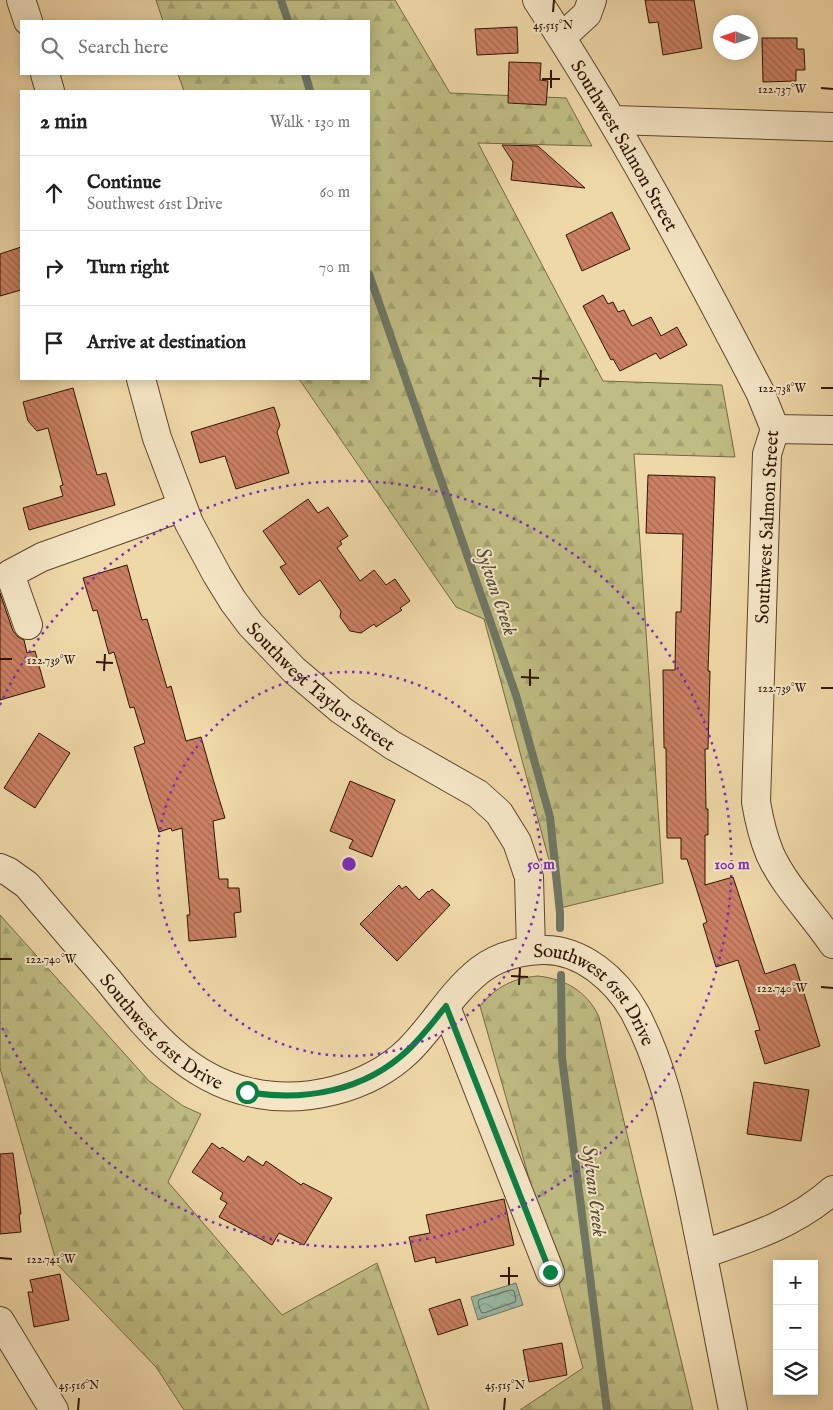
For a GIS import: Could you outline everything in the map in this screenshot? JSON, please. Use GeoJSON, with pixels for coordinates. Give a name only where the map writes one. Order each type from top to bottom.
{"type":"FeatureCollection","features":[{"type":"Feature","properties":{"kind":"street"},"geometry":{"type":"LineString","coordinates":[[22,0],[28,20]]}},
{"type":"Feature","properties":{"kind":"street","name":"Southwest Salmon Street"},"geometry":{"type":"LineString","coordinates":[[537,0],[613,120],[727,328],[760,392],[775,429],[767,454],[756,802],[762,831],[774,860],[786,880],[833,944]]}},
{"type":"Feature","properties":{"kind":"street"},"geometry":{"type":"LineString","coordinates":[[562,37],[587,14],[592,0]]}},
{"type":"Feature","properties":{"kind":"street"},"geometry":{"type":"LineString","coordinates":[[45,75],[50,90]]}},
{"type":"Feature","properties":{"kind":"street"},"geometry":{"type":"LineString","coordinates":[[613,120],[833,127]]}},
{"type":"Feature","properties":{"kind":"street","name":"Southwest Taylor Street"},"geometry":{"type":"LineString","coordinates":[[141,380],[156,438],[182,508],[216,576],[252,625],[294,670],[348,715],[392,745],[478,794],[499,813],[517,842],[529,877],[531,950]]}},
{"type":"Feature","properties":{"kind":"street"},"geometry":{"type":"LineString","coordinates":[[775,429],[833,430]]}},
{"type":"Feature","properties":{"kind":"street"},"geometry":{"type":"LineString","coordinates":[[28,625],[10,574],[42,557],[182,508]]}},
{"type":"Feature","properties":{"kind":"street","name":"Southwest 61st Drive"},"geometry":{"type":"LineString","coordinates":[[0,868],[27,885],[150,1031],[175,1054],[189,1066],[210,1078],[247,1092],[286,1097],[313,1095],[359,1081],[388,1066],[409,1050],[446,1006],[480,970],[494,961],[507,956],[531,950],[564,952],[596,967],[620,991],[634,1011],[649,1042],[678,1136],[733,1410]]}},
{"type":"Feature","properties":{"kind":"street"},"geometry":{"type":"LineString","coordinates":[[446,1006],[550,1272]]}},
{"type":"Feature","properties":{"kind":"street"},"geometry":{"type":"LineString","coordinates":[[703,1254],[769,1231],[807,1210],[833,1191]]}},
{"type":"Feature","properties":{"kind":"street"},"geometry":{"type":"LineString","coordinates":[[0,1321],[54,1410]]}},
{"type":"Feature","properties":{"kind":"green space"},"geometry":{"type":"Polygon","coordinates":[[[156,0],[395,0],[450,93],[566,98],[592,146],[478,143],[603,381],[722,385],[735,457],[634,454],[663,883],[560,908],[560,901],[484,619],[456,607],[300,380],[370,380],[370,90],[184,90],[178,75],[370,75],[370,20],[163,20],[156,0]]]}},
{"type":"Feature","properties":{"kind":"green space"},"geometry":{"type":"Polygon","coordinates":[[[0,915],[149,1081],[183,1106],[201,1114],[168,1182],[282,1315],[377,1263],[429,1410],[184,1410],[156,1367],[57,1264],[0,1068],[0,915]]]}},
{"type":"Feature","properties":{"kind":"green space"},"geometry":{"type":"Polygon","coordinates":[[[538,976],[566,983],[582,993],[599,1017],[693,1410],[520,1410],[583,1368],[480,1006],[492,994],[513,981],[538,976]]]}},
{"type":"Feature","properties":{"kind":"water"},"geometry":{"type":"Polygon","coordinates":[[[516,1283],[523,1305],[478,1320],[471,1297],[516,1283]]]}},
{"type":"Feature","properties":{"kind":"building"},"geometry":{"type":"Polygon","coordinates":[[[645,0],[694,0],[702,48],[663,55],[658,22],[649,23],[645,0]]]}},
{"type":"Feature","properties":{"kind":"building"},"geometry":{"type":"Polygon","coordinates":[[[517,27],[518,53],[477,55],[475,29],[517,27]]]}},
{"type":"Feature","properties":{"kind":"building"},"geometry":{"type":"Polygon","coordinates":[[[762,38],[797,38],[797,49],[804,49],[805,70],[796,70],[796,81],[763,82],[762,38]]]}},
{"type":"Feature","properties":{"kind":"building"},"geometry":{"type":"Polygon","coordinates":[[[509,62],[541,63],[540,80],[548,81],[546,105],[508,103],[509,62]]]}},
{"type":"Feature","properties":{"kind":"building"},"geometry":{"type":"Polygon","coordinates":[[[502,145],[538,146],[585,188],[511,180],[513,162],[502,145]]]}},
{"type":"Feature","properties":{"kind":"building"},"geometry":{"type":"Polygon","coordinates":[[[612,212],[630,249],[582,271],[566,235],[612,212]]]}},
{"type":"Feature","properties":{"kind":"building"},"geometry":{"type":"Polygon","coordinates":[[[20,247],[20,290],[0,296],[0,254],[20,247]]]}},
{"type":"Feature","properties":{"kind":"building"},"geometry":{"type":"Polygon","coordinates":[[[603,295],[608,304],[613,302],[618,312],[624,310],[632,326],[651,317],[661,336],[677,327],[687,345],[660,359],[656,353],[620,371],[613,359],[611,360],[583,306],[603,295]]]}},
{"type":"Feature","properties":{"kind":"building"},"geometry":{"type":"Polygon","coordinates":[[[73,388],[97,475],[106,473],[115,505],[29,530],[23,508],[63,496],[60,486],[63,485],[48,428],[37,431],[28,421],[23,402],[73,388]]]}},
{"type":"Feature","properties":{"kind":"building"},"geometry":{"type":"Polygon","coordinates":[[[274,407],[280,425],[277,432],[289,473],[236,489],[225,456],[200,463],[191,432],[274,407]]]}},
{"type":"Feature","properties":{"kind":"building"},"geometry":{"type":"Polygon","coordinates":[[[648,475],[715,477],[708,671],[710,671],[708,749],[705,749],[708,835],[705,835],[705,885],[733,877],[765,974],[795,964],[820,1046],[765,1064],[755,1031],[760,1030],[738,960],[716,967],[703,924],[707,922],[687,859],[681,859],[681,838],[667,838],[663,670],[675,670],[676,612],[681,612],[683,534],[646,533],[648,475]]]}},
{"type":"Feature","properties":{"kind":"building"},"geometry":{"type":"Polygon","coordinates":[[[308,499],[318,513],[328,507],[348,536],[340,541],[342,544],[337,548],[360,581],[374,570],[386,585],[395,579],[410,601],[400,608],[402,610],[376,627],[374,624],[361,633],[350,631],[340,617],[341,611],[320,580],[299,595],[280,567],[286,564],[263,531],[308,499]]]}},
{"type":"Feature","properties":{"kind":"building"},"geometry":{"type":"Polygon","coordinates":[[[127,565],[142,620],[147,619],[167,688],[171,686],[186,741],[201,737],[225,818],[213,821],[219,879],[228,879],[228,888],[239,888],[241,912],[234,913],[236,937],[189,941],[187,915],[190,915],[182,828],[172,831],[171,828],[159,832],[134,747],[145,743],[134,707],[130,708],[114,652],[109,654],[97,610],[93,611],[83,578],[127,565]]]}},
{"type":"Feature","properties":{"kind":"building"},"geometry":{"type":"Polygon","coordinates":[[[0,593],[13,631],[24,640],[27,653],[35,651],[45,687],[0,700],[0,593]]]}},
{"type":"Feature","properties":{"kind":"building"},"geometry":{"type":"Polygon","coordinates":[[[39,733],[70,753],[35,808],[4,788],[39,733]]]}},
{"type":"Feature","properties":{"kind":"building"},"geometry":{"type":"Polygon","coordinates":[[[350,781],[395,800],[372,857],[349,848],[353,840],[330,831],[350,781]]]}},
{"type":"Feature","properties":{"kind":"building"},"geometry":{"type":"Polygon","coordinates":[[[399,885],[402,889],[406,886],[419,900],[432,889],[450,905],[397,961],[360,924],[399,885]]]}},
{"type":"Feature","properties":{"kind":"building"},"geometry":{"type":"Polygon","coordinates":[[[754,1082],[809,1090],[801,1141],[747,1134],[754,1082]]]}},
{"type":"Feature","properties":{"kind":"building"},"geometry":{"type":"Polygon","coordinates":[[[212,1143],[220,1149],[222,1147],[244,1162],[248,1156],[263,1166],[266,1161],[301,1185],[303,1183],[332,1198],[304,1245],[279,1233],[272,1245],[219,1217],[227,1203],[220,1199],[223,1193],[192,1172],[212,1143]]]}},
{"type":"Feature","properties":{"kind":"building"},"geometry":{"type":"Polygon","coordinates":[[[13,1153],[21,1214],[19,1214],[21,1232],[0,1234],[0,1154],[13,1153]]]}},
{"type":"Feature","properties":{"kind":"building"},"geometry":{"type":"Polygon","coordinates":[[[504,1199],[514,1245],[436,1263],[435,1257],[415,1262],[409,1237],[430,1233],[426,1215],[504,1199]]]}},
{"type":"Feature","properties":{"kind":"building"},"geometry":{"type":"Polygon","coordinates":[[[60,1274],[69,1320],[34,1327],[28,1292],[33,1292],[30,1280],[60,1274]]]}},
{"type":"Feature","properties":{"kind":"building"},"geometry":{"type":"Polygon","coordinates":[[[460,1299],[468,1325],[438,1335],[429,1309],[460,1299]]]}},
{"type":"Feature","properties":{"kind":"building"},"geometry":{"type":"Polygon","coordinates":[[[562,1343],[567,1375],[529,1382],[523,1350],[562,1343]]]}},
{"type":"Feature","properties":{"kind":"waterway","name":"Sylvan Creek"},"geometry":{"type":"LineString","coordinates":[[281,0],[288,20]]}},
{"type":"Feature","properties":{"kind":"waterway","name":"Sylvan Creek"},"geometry":{"type":"LineString","coordinates":[[305,75],[310,90]]}},
{"type":"Feature","properties":{"kind":"waterway","name":"Sylvan Creek"},"geometry":{"type":"LineString","coordinates":[[370,277],[516,695],[550,817],[560,928]]}},
{"type":"Feature","properties":{"kind":"waterway","name":"Sylvan Creek"},"geometry":{"type":"LineString","coordinates":[[561,975],[562,1058],[607,1410]]}},
{"type":"Feature","properties":{"kind":"route"},"geometry":{"type":"LineString","coordinates":[[247,1092],[266,1096],[286,1097],[313,1095],[368,1078],[409,1050],[446,1006],[550,1272]]}}]}
